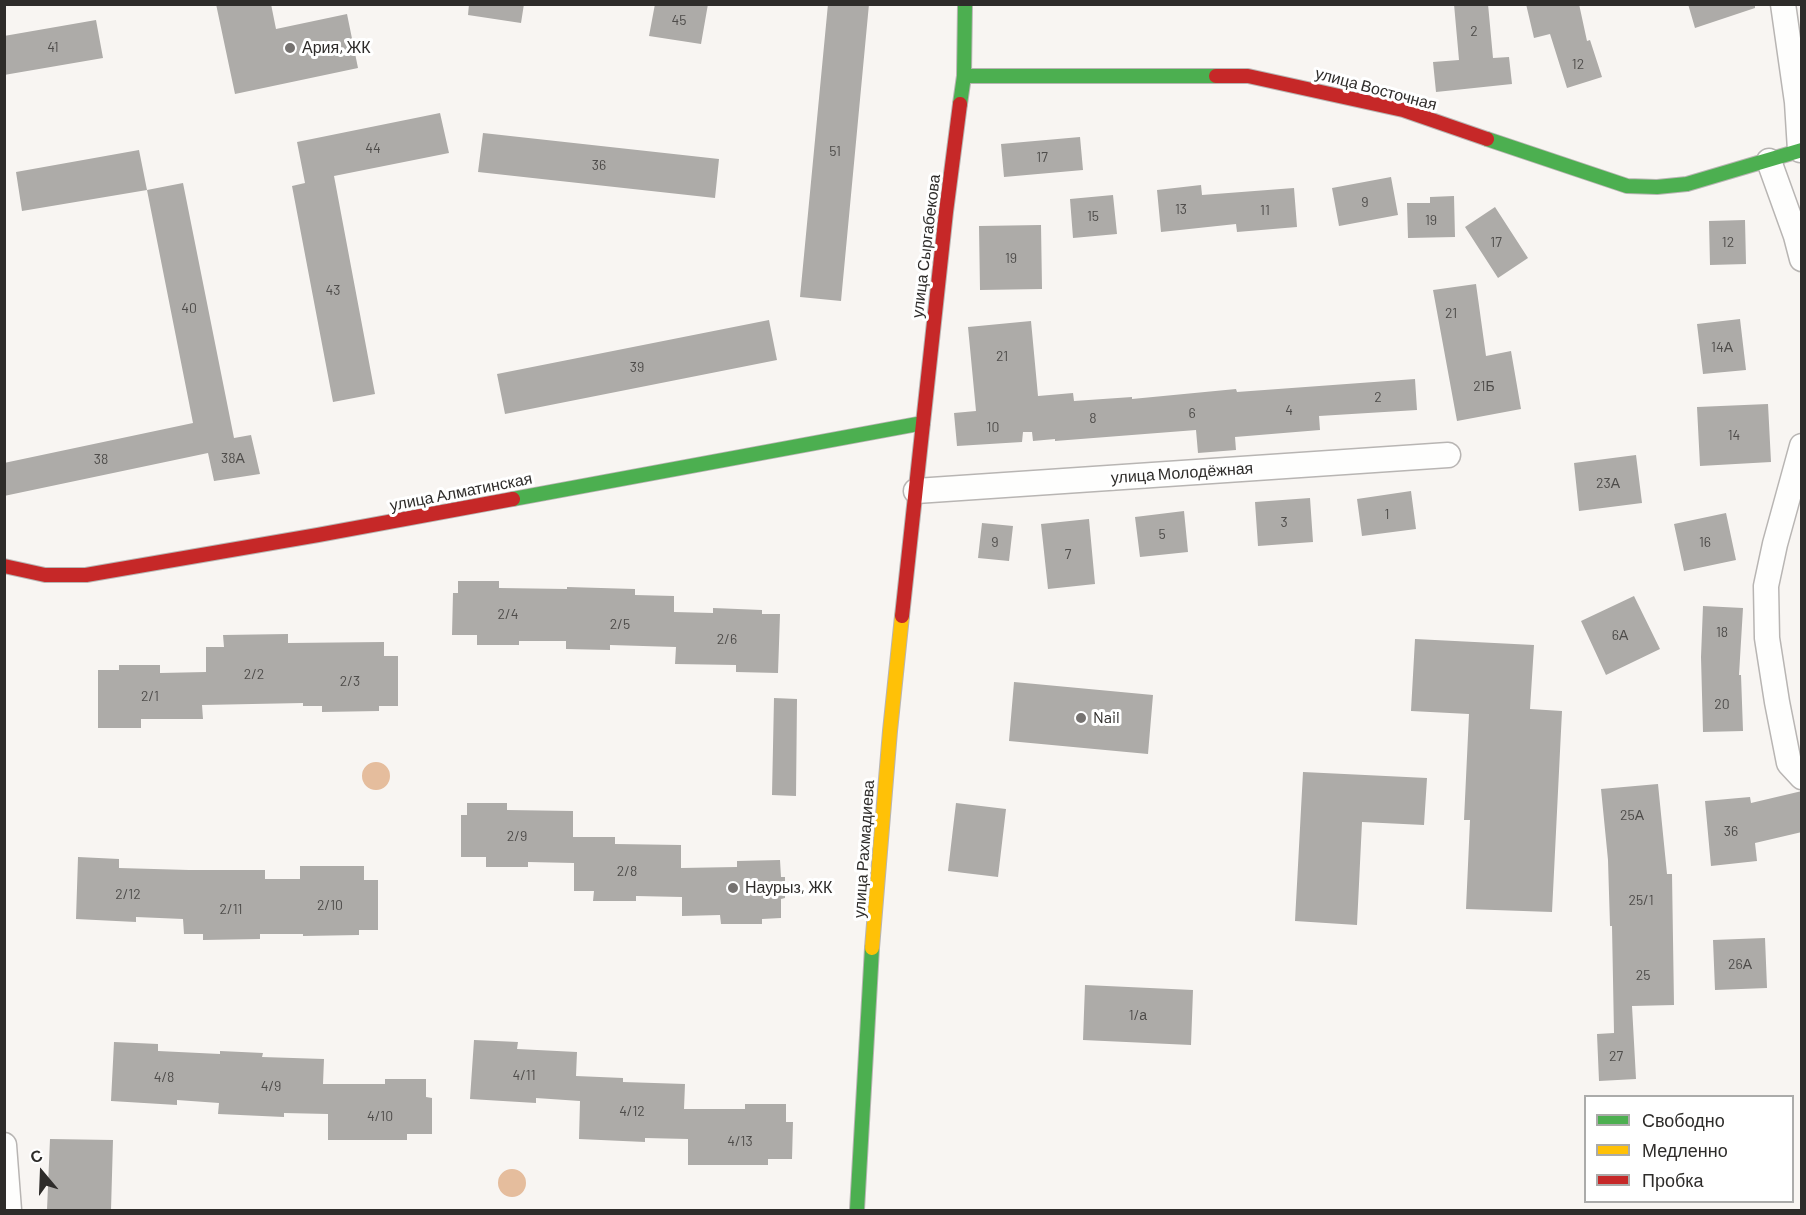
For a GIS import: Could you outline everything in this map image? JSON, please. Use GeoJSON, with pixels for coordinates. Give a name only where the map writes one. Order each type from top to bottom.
{"type":"FeatureCollection","features":[{"type":"Feature","properties":{"kind":"street","name":"улица Сыргабекова"},"geometry":{"type":"LineString","coordinates":[[916,491],[946,212],[964,76],[965,4]]}},
{"type":"Feature","properties":{"kind":"street"},"geometry":{"type":"LineString","coordinates":[[1783,4],[1797,102],[1801,150]]}},
{"type":"Feature","properties":{"kind":"street","name":"улица Восточная"},"geometry":{"type":"LineString","coordinates":[[964,76],[1248,76],[1403,110],[1627,186],[1657,188],[1687,184],[1801,150]]}},
{"type":"Feature","properties":{"kind":"street"},"geometry":{"type":"LineString","coordinates":[[1769,161],[1802,259]]}},
{"type":"Feature","properties":{"kind":"street","name":"улица Алматинская"},"geometry":{"type":"LineString","coordinates":[[4,566],[45,576],[86,575],[318,535],[923,423]]}},
{"type":"Feature","properties":{"kind":"street"},"geometry":{"type":"LineString","coordinates":[[1802,446],[1766,586],[1767,638],[1777,702],[1789,763],[1802,777]]}},
{"type":"Feature","properties":{"kind":"street","name":"улица Молодёжная"},"geometry":{"type":"LineString","coordinates":[[916,491],[1448,455]]}},
{"type":"Feature","properties":{"kind":"street","name":"улица Рахмадиева"},"geometry":{"type":"LineString","coordinates":[[857,1210],[889,740],[916,491]]}},
{"type":"Feature","properties":{"kind":"street"},"geometry":{"type":"LineString","coordinates":[[4,1145],[9,1210]]}},
{"type":"Feature","properties":{"kind":"shaded area"},"geometry":{"type":"Polygon","coordinates":[[[376,762],[386,766],[390,776],[386,786],[376,790],[366,786],[362,776],[366,766],[376,762]]]}},
{"type":"Feature","properties":{"kind":"shaded area"},"geometry":{"type":"Polygon","coordinates":[[[512,1169],[522,1173],[526,1183],[522,1193],[512,1197],[502,1193],[498,1183],[502,1173],[512,1169]]]}},
{"type":"Feature","properties":{"kind":"building","name":"Ария, ЖК"},"geometry":{"type":"Polygon","coordinates":[[[216,4],[271,4],[276,29],[347,14],[358,68],[235,94],[216,4]]]}},
{"type":"Feature","properties":{"kind":"building"},"geometry":{"type":"Polygon","coordinates":[[[469,4],[524,4],[521,23],[468,15],[469,4]]]}},
{"type":"Feature","properties":{"kind":"building"},"geometry":{"type":"Polygon","coordinates":[[[655,4],[708,4],[701,44],[649,36],[655,4]]]}},
{"type":"Feature","properties":{"kind":"building"},"geometry":{"type":"Polygon","coordinates":[[[828,4],[869,4],[841,301],[800,297],[828,4]]]}},
{"type":"Feature","properties":{"kind":"building"},"geometry":{"type":"Polygon","coordinates":[[[1454,4],[1488,4],[1493,58],[1509,57],[1512,84],[1436,92],[1433,62],[1459,60],[1454,4]]]}},
{"type":"Feature","properties":{"kind":"building"},"geometry":{"type":"Polygon","coordinates":[[[1526,4],[1579,4],[1587,41],[1590,40],[1602,77],[1567,88],[1550,34],[1534,38],[1526,4]]]}},
{"type":"Feature","properties":{"kind":"building"},"geometry":{"type":"Polygon","coordinates":[[[1688,4],[1755,4],[1755,8],[1695,28],[1688,4]]]}},
{"type":"Feature","properties":{"kind":"building"},"geometry":{"type":"Polygon","coordinates":[[[96,20],[103,58],[4,75],[4,36],[96,20]]]}},
{"type":"Feature","properties":{"kind":"building"},"geometry":{"type":"Polygon","coordinates":[[[440,113],[449,153],[334,176],[375,394],[333,402],[292,186],[305,183],[297,142],[440,113]]]}},
{"type":"Feature","properties":{"kind":"building"},"geometry":{"type":"Polygon","coordinates":[[[483,133],[719,159],[715,198],[478,172],[483,133]]]}},
{"type":"Feature","properties":{"kind":"building"},"geometry":{"type":"Polygon","coordinates":[[[1080,137],[1083,170],[1004,177],[1001,144],[1080,137]]]}},
{"type":"Feature","properties":{"kind":"building"},"geometry":{"type":"Polygon","coordinates":[[[139,150],[147,190],[22,211],[16,172],[139,150]]]}},
{"type":"Feature","properties":{"kind":"building"},"geometry":{"type":"Polygon","coordinates":[[[1391,177],[1398,215],[1339,226],[1332,188],[1391,177]]]}},
{"type":"Feature","properties":{"kind":"building"},"geometry":{"type":"Polygon","coordinates":[[[183,183],[234,438],[251,435],[260,474],[214,481],[208,453],[4,496],[4,463],[193,423],[147,190],[183,183]]]}},
{"type":"Feature","properties":{"kind":"building"},"geometry":{"type":"Polygon","coordinates":[[[1201,185],[1202,195],[1294,188],[1297,227],[1237,232],[1236,224],[1161,232],[1157,190],[1201,185]]]}},
{"type":"Feature","properties":{"kind":"building"},"geometry":{"type":"Polygon","coordinates":[[[1113,195],[1117,234],[1073,238],[1070,199],[1113,195]]]}},
{"type":"Feature","properties":{"kind":"building"},"geometry":{"type":"Polygon","coordinates":[[[1454,196],[1455,237],[1408,238],[1407,203],[1430,203],[1430,197],[1454,196]]]}},
{"type":"Feature","properties":{"kind":"building"},"geometry":{"type":"Polygon","coordinates":[[[1495,207],[1528,258],[1498,278],[1465,227],[1495,207]]]}},
{"type":"Feature","properties":{"kind":"building"},"geometry":{"type":"Polygon","coordinates":[[[1745,220],[1746,264],[1710,265],[1709,221],[1745,220]]]}},
{"type":"Feature","properties":{"kind":"building"},"geometry":{"type":"Polygon","coordinates":[[[1041,225],[1042,289],[980,290],[979,226],[1041,225]]]}},
{"type":"Feature","properties":{"kind":"building"},"geometry":{"type":"Polygon","coordinates":[[[1476,284],[1486,356],[1511,351],[1521,409],[1457,421],[1433,290],[1476,284]]]}},
{"type":"Feature","properties":{"kind":"building"},"geometry":{"type":"Polygon","coordinates":[[[1740,319],[1746,370],[1703,374],[1697,324],[1740,319]]]}},
{"type":"Feature","properties":{"kind":"building"},"geometry":{"type":"Polygon","coordinates":[[[769,320],[777,360],[505,414],[497,374],[769,320]]]}},
{"type":"Feature","properties":{"kind":"building"},"geometry":{"type":"Polygon","coordinates":[[[1031,321],[1038,396],[1073,393],[1074,401],[1132,397],[1132,399],[1236,389],[1237,392],[1415,379],[1417,410],[1319,416],[1320,430],[1235,437],[1236,450],[1198,453],[1196,430],[1055,441],[1055,439],[1033,441],[1032,432],[1023,432],[1022,442],[957,446],[954,413],[976,411],[968,327],[1031,321]]]}},
{"type":"Feature","properties":{"kind":"building"},"geometry":{"type":"Polygon","coordinates":[[[1768,404],[1771,462],[1700,466],[1697,407],[1768,404]]]}},
{"type":"Feature","properties":{"kind":"building"},"geometry":{"type":"Polygon","coordinates":[[[1636,455],[1642,503],[1579,511],[1574,463],[1636,455]]]}},
{"type":"Feature","properties":{"kind":"building"},"geometry":{"type":"Polygon","coordinates":[[[1411,491],[1416,529],[1362,536],[1357,499],[1411,491]]]}},
{"type":"Feature","properties":{"kind":"building"},"geometry":{"type":"Polygon","coordinates":[[[1310,498],[1313,542],[1258,546],[1255,502],[1310,498]]]}},
{"type":"Feature","properties":{"kind":"building"},"geometry":{"type":"Polygon","coordinates":[[[1184,511],[1188,552],[1140,557],[1135,517],[1184,511]]]}},
{"type":"Feature","properties":{"kind":"building"},"geometry":{"type":"Polygon","coordinates":[[[1726,513],[1736,560],[1684,571],[1674,524],[1726,513]]]}},
{"type":"Feature","properties":{"kind":"building"},"geometry":{"type":"Polygon","coordinates":[[[1089,519],[1095,584],[1048,589],[1041,524],[1089,519]]]}},
{"type":"Feature","properties":{"kind":"building"},"geometry":{"type":"Polygon","coordinates":[[[982,523],[1013,526],[1009,561],[978,558],[982,523]]]}},
{"type":"Feature","properties":{"kind":"building"},"geometry":{"type":"Polygon","coordinates":[[[458,581],[499,581],[499,588],[635,589],[635,595],[674,596],[674,612],[713,613],[713,608],[762,610],[762,614],[780,614],[778,673],[736,672],[736,665],[675,664],[676,647],[610,645],[610,650],[566,649],[566,641],[519,641],[519,645],[477,645],[477,635],[452,635],[453,593],[458,593],[458,581]]]}},
{"type":"Feature","properties":{"kind":"building"},"geometry":{"type":"Polygon","coordinates":[[[1634,596],[1660,649],[1606,675],[1581,621],[1634,596]]]}},
{"type":"Feature","properties":{"kind":"building"},"geometry":{"type":"Polygon","coordinates":[[[1703,606],[1743,608],[1739,675],[1741,675],[1743,731],[1703,732],[1701,657],[1703,606]]]}},
{"type":"Feature","properties":{"kind":"building"},"geometry":{"type":"Polygon","coordinates":[[[288,634],[288,643],[384,642],[384,656],[398,656],[398,706],[379,706],[379,711],[322,712],[322,706],[303,706],[303,703],[202,705],[203,719],[141,719],[141,728],[98,728],[98,670],[119,670],[119,665],[160,665],[160,673],[206,672],[206,647],[224,647],[223,635],[288,634]]]}},
{"type":"Feature","properties":{"kind":"building"},"geometry":{"type":"Polygon","coordinates":[[[1415,639],[1534,645],[1530,709],[1562,711],[1552,912],[1466,909],[1470,820],[1464,820],[1469,714],[1411,711],[1415,639]]]}},
{"type":"Feature","properties":{"kind":"building","name":"Nail"},"geometry":{"type":"Polygon","coordinates":[[[1014,682],[1153,695],[1148,754],[1009,741],[1014,682]]]}},
{"type":"Feature","properties":{"kind":"building"},"geometry":{"type":"Polygon","coordinates":[[[774,698],[797,699],[796,796],[772,795],[774,698]]]}},
{"type":"Feature","properties":{"kind":"building"},"geometry":{"type":"Polygon","coordinates":[[[1303,772],[1427,778],[1424,825],[1362,822],[1357,925],[1295,921],[1303,772]]]}},
{"type":"Feature","properties":{"kind":"building"},"geometry":{"type":"Polygon","coordinates":[[[1658,784],[1667,874],[1672,874],[1674,1005],[1632,1006],[1636,1079],[1599,1081],[1597,1034],[1614,1033],[1612,926],[1610,926],[1608,860],[1601,789],[1658,784]]]}},
{"type":"Feature","properties":{"kind":"building"},"geometry":{"type":"Polygon","coordinates":[[[1802,791],[1802,832],[1755,843],[1757,861],[1711,866],[1705,801],[1750,797],[1751,803],[1802,791]]]}},
{"type":"Feature","properties":{"kind":"building"},"geometry":{"type":"Polygon","coordinates":[[[467,803],[507,803],[507,810],[573,811],[573,837],[615,837],[615,844],[681,845],[681,868],[737,867],[737,861],[780,860],[781,877],[785,877],[785,898],[781,899],[781,918],[762,919],[762,924],[721,924],[720,915],[682,916],[682,897],[636,896],[636,901],[593,901],[594,891],[574,891],[574,863],[528,862],[528,867],[486,867],[486,857],[461,857],[461,815],[467,815],[467,803]]]}},
{"type":"Feature","properties":{"kind":"building"},"geometry":{"type":"Polygon","coordinates":[[[956,803],[1006,809],[998,877],[948,871],[956,803]]]}},
{"type":"Feature","properties":{"kind":"building"},"geometry":{"type":"Polygon","coordinates":[[[78,857],[119,859],[119,868],[265,870],[265,879],[300,879],[300,866],[364,866],[364,880],[378,880],[378,930],[359,930],[359,935],[260,934],[260,939],[203,940],[203,934],[184,934],[183,919],[136,917],[136,922],[76,919],[78,857]]]}},
{"type":"Feature","properties":{"kind":"building"},"geometry":{"type":"Polygon","coordinates":[[[1765,938],[1767,988],[1715,990],[1713,940],[1765,938]]]}},
{"type":"Feature","properties":{"kind":"building"},"geometry":{"type":"Polygon","coordinates":[[[1085,985],[1193,990],[1191,1045],[1083,1040],[1085,985]]]}},
{"type":"Feature","properties":{"kind":"building"},"geometry":{"type":"Polygon","coordinates":[[[474,1040],[518,1042],[517,1049],[577,1052],[576,1076],[623,1078],[623,1082],[685,1084],[684,1109],[745,1109],[745,1104],[786,1104],[786,1122],[793,1122],[792,1159],[768,1159],[768,1165],[688,1165],[688,1139],[645,1138],[645,1142],[579,1139],[580,1101],[536,1098],[536,1103],[470,1099],[474,1040]]]}},
{"type":"Feature","properties":{"kind":"building"},"geometry":{"type":"Polygon","coordinates":[[[114,1042],[158,1044],[158,1051],[220,1054],[220,1051],[263,1053],[262,1057],[324,1059],[323,1084],[385,1084],[385,1079],[426,1079],[426,1097],[432,1098],[432,1134],[407,1134],[407,1140],[328,1140],[328,1114],[284,1113],[284,1117],[218,1114],[219,1103],[177,1100],[177,1105],[111,1101],[114,1042]]]}},
{"type":"Feature","properties":{"kind":"building"},"geometry":{"type":"Polygon","coordinates":[[[50,1139],[113,1140],[111,1210],[47,1210],[50,1139]]]}},
{"type":"Feature","properties":{"kind":"traffic: fast"},"geometry":{"type":"LineString","coordinates":[[960,104],[964,76],[965,4]]}},
{"type":"Feature","properties":{"kind":"traffic: fast"},"geometry":{"type":"LineString","coordinates":[[964,76],[1216,76]]}},
{"type":"Feature","properties":{"kind":"traffic: fast"},"geometry":{"type":"LineString","coordinates":[[1487,139],[1627,186],[1657,187],[1687,184],[1802,150]]}},
{"type":"Feature","properties":{"kind":"traffic: fast"},"geometry":{"type":"LineString","coordinates":[[513,499],[923,423]]}},
{"type":"Feature","properties":{"kind":"traffic: fast"},"geometry":{"type":"LineString","coordinates":[[857,1210],[872,948]]}},
{"type":"Feature","properties":{"kind":"traffic: slow"},"geometry":{"type":"LineString","coordinates":[[872,948],[902,616]]}},
{"type":"Feature","properties":{"kind":"traffic: jam"},"geometry":{"type":"LineString","coordinates":[[1216,76],[1248,76],[1403,110],[1487,139]]}},
{"type":"Feature","properties":{"kind":"traffic: jam"},"geometry":{"type":"LineString","coordinates":[[902,616],[960,104]]}},
{"type":"Feature","properties":{"kind":"traffic: jam"},"geometry":{"type":"LineString","coordinates":[[4,566],[45,575],[86,575],[513,499]]}},
{"type":"Feature","properties":{"kind":"place","name":"Ария, ЖК"},"geometry":{"type":"Point","coordinates":[290,48]}},
{"type":"Feature","properties":{"kind":"place","name":"Nail"},"geometry":{"type":"Point","coordinates":[1081,718]}},
{"type":"Feature","properties":{"kind":"place","name":"Наурыз, ЖК"},"geometry":{"type":"Point","coordinates":[733,888]}}]}
